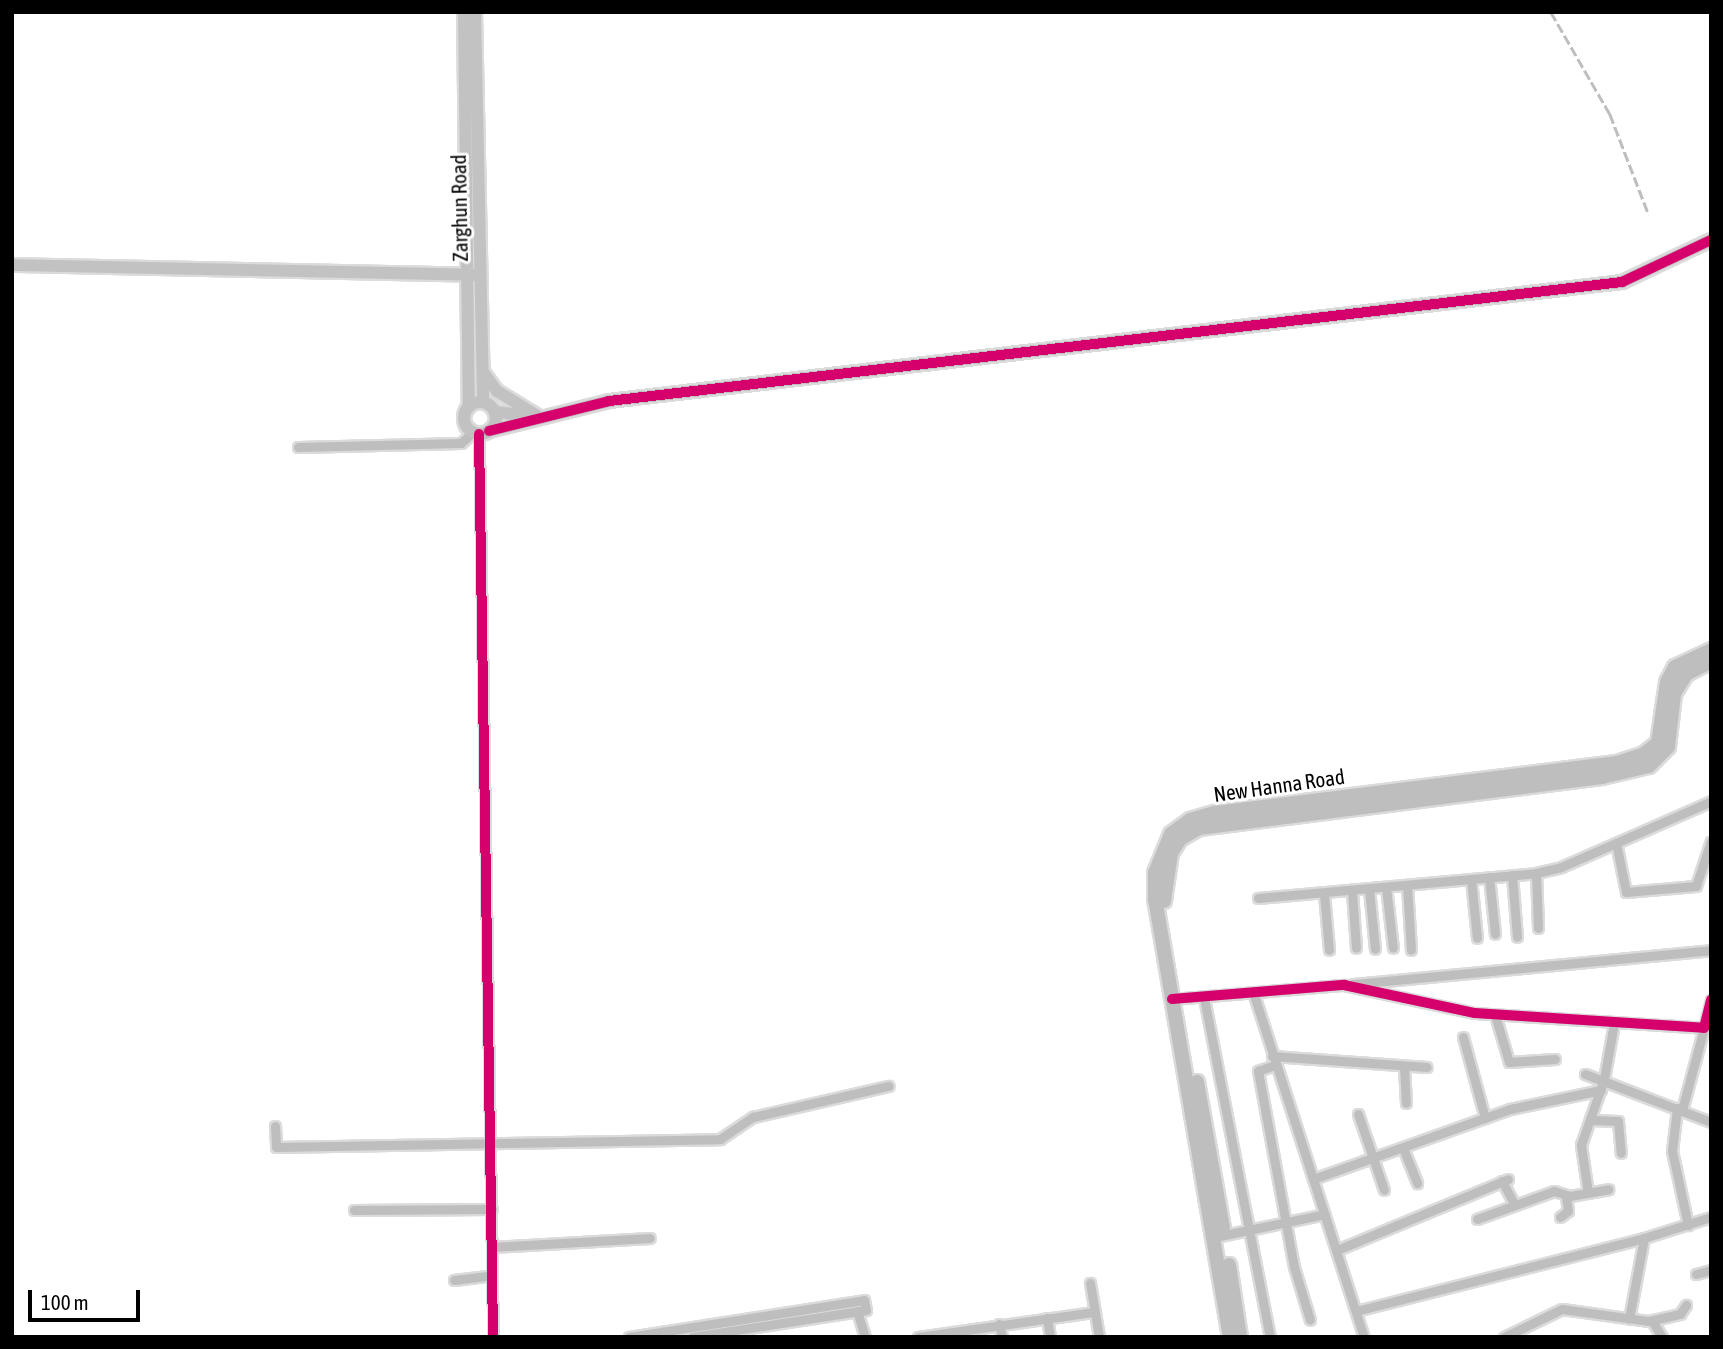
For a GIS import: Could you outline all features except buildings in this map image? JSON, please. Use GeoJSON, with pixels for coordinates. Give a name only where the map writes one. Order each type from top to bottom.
{"type":"FeatureCollection","features":[{"type":"Feature","properties":{"kind":"main road","name":"New Hanna Road"},"geometry":{"type":"LineString","coordinates":[[1177,999],[1154,900],[1155,873],[1171,834],[1190,820],[1215,813],[1617,763],[1644,754],[1658,743],[1667,682],[1675,667],[1711,650]]}},
{"type":"Feature","properties":{"kind":"main road","name":"New Hanna Road"},"geometry":{"type":"LineString","coordinates":[[1240,1337],[1219,1237],[1177,999],[1163,895],[1166,870],[1180,839],[1199,828],[1634,772],[1662,756],[1668,747],[1674,694],[1686,674],[1711,662]]}},
{"type":"Feature","properties":{"kind":"main road","name":"New Hanna Road"},"geometry":{"type":"LineString","coordinates":[[1219,1237],[1230,1337]]}},
{"type":"Feature","properties":{"kind":"street"},"geometry":{"type":"LineString","coordinates":[[464,12],[474,275],[469,407],[464,421],[480,432]]}},
{"type":"Feature","properties":{"kind":"street","name":"Zarghun Road"},"geometry":{"type":"LineString","coordinates":[[475,12],[474,275],[484,402]]}},
{"type":"Feature","properties":{"kind":"street"},"geometry":{"type":"LineString","coordinates":[[298,447],[461,443],[480,432],[539,415],[609,401],[1622,282],[1711,240]]}},
{"type":"Feature","properties":{"kind":"street"},"geometry":{"type":"LineString","coordinates":[[12,265],[474,275]]}},
{"type":"Feature","properties":{"kind":"street"},"geometry":{"type":"LineString","coordinates":[[483,371],[497,391],[539,415]]}},
{"type":"Feature","properties":{"kind":"street"},"geometry":{"type":"LineString","coordinates":[[469,407],[484,402],[495,412],[539,415]]}},
{"type":"Feature","properties":{"kind":"street"},"geometry":{"type":"LineString","coordinates":[[493,1337],[480,432],[495,412]]}},
{"type":"Feature","properties":{"kind":"street"},"geometry":{"type":"LineString","coordinates":[[1258,898],[1536,873],[1616,843],[1711,801]]}},
{"type":"Feature","properties":{"kind":"street"},"geometry":{"type":"LineString","coordinates":[[1616,843],[1626,892],[1696,886],[1711,841]]}},
{"type":"Feature","properties":{"kind":"street"},"geometry":{"type":"LineString","coordinates":[[1536,873],[1538,928]]}},
{"type":"Feature","properties":{"kind":"street"},"geometry":{"type":"LineString","coordinates":[[1512,875],[1517,937]]}},
{"type":"Feature","properties":{"kind":"street"},"geometry":{"type":"LineString","coordinates":[[1489,877],[1495,933]]}},
{"type":"Feature","properties":{"kind":"street"},"geometry":{"type":"LineString","coordinates":[[1471,879],[1477,938]]}},
{"type":"Feature","properties":{"kind":"street"},"geometry":{"type":"LineString","coordinates":[[1407,885],[1411,950]]}},
{"type":"Feature","properties":{"kind":"street"},"geometry":{"type":"LineString","coordinates":[[1386,887],[1393,948]]}},
{"type":"Feature","properties":{"kind":"street"},"geometry":{"type":"LineString","coordinates":[[1369,889],[1375,949]]}},
{"type":"Feature","properties":{"kind":"street"},"geometry":{"type":"LineString","coordinates":[[1352,891],[1356,948]]}},
{"type":"Feature","properties":{"kind":"street"},"geometry":{"type":"LineString","coordinates":[[1324,894],[1329,950]]}},
{"type":"Feature","properties":{"kind":"street"},"geometry":{"type":"LineString","coordinates":[[1177,999],[1254,995],[1711,950]]}},
{"type":"Feature","properties":{"kind":"street"},"geometry":{"type":"LineString","coordinates":[[1345,985],[1495,1015],[1707,1027]]}},
{"type":"Feature","properties":{"kind":"street"},"geometry":{"type":"LineString","coordinates":[[1254,995],[1364,1337]]}},
{"type":"Feature","properties":{"kind":"street"},"geometry":{"type":"LineString","coordinates":[[1204,998],[1270,1337]]}},
{"type":"Feature","properties":{"kind":"street"},"geometry":{"type":"LineString","coordinates":[[1688,1225],[1672,1151],[1680,1109],[1707,1027],[1711,1000]]}},
{"type":"Feature","properties":{"kind":"street"},"geometry":{"type":"LineString","coordinates":[[1495,1015],[1509,1062],[1555,1059]]}},
{"type":"Feature","properties":{"kind":"street"},"geometry":{"type":"LineString","coordinates":[[1588,1193],[1580,1154],[1604,1079],[1614,1023]]}},
{"type":"Feature","properties":{"kind":"street"},"geometry":{"type":"LineString","coordinates":[[1463,1037],[1485,1118]]}},
{"type":"Feature","properties":{"kind":"street"},"geometry":{"type":"LineString","coordinates":[[1310,1320],[1286,1223],[1258,1071],[1274,1060],[1427,1068]]}},
{"type":"Feature","properties":{"kind":"street"},"geometry":{"type":"LineString","coordinates":[[1404,1066],[1406,1103]]}},
{"type":"Feature","properties":{"kind":"street"},"geometry":{"type":"LineString","coordinates":[[1585,1074],[1711,1122]]}},
{"type":"Feature","properties":{"kind":"street"},"geometry":{"type":"LineString","coordinates":[[275,1126],[276,1147],[720,1139],[753,1117],[888,1086]]}},
{"type":"Feature","properties":{"kind":"street"},"geometry":{"type":"LineString","coordinates":[[1313,1180],[1485,1118],[1601,1090]]}},
{"type":"Feature","properties":{"kind":"street"},"geometry":{"type":"LineString","coordinates":[[1357,1114],[1384,1190]]}},
{"type":"Feature","properties":{"kind":"street"},"geometry":{"type":"LineString","coordinates":[[1591,1120],[1619,1122],[1621,1153]]}},
{"type":"Feature","properties":{"kind":"street"},"geometry":{"type":"LineString","coordinates":[[1403,1148],[1417,1183]]}},
{"type":"Feature","properties":{"kind":"street"},"geometry":{"type":"LineString","coordinates":[[1337,1250],[1505,1180],[1515,1205]]}},
{"type":"Feature","properties":{"kind":"street"},"geometry":{"type":"LineString","coordinates":[[1477,1219],[1554,1191],[1566,1196],[1608,1189]]}},
{"type":"Feature","properties":{"kind":"street"},"geometry":{"type":"LineString","coordinates":[[1560,1217],[1568,1211],[1566,1196]]}},
{"type":"Feature","properties":{"kind":"street"},"geometry":{"type":"LineString","coordinates":[[354,1210],[492,1209]]}},
{"type":"Feature","properties":{"kind":"street"},"geometry":{"type":"LineString","coordinates":[[1219,1237],[1325,1214]]}},
{"type":"Feature","properties":{"kind":"street"},"geometry":{"type":"LineString","coordinates":[[1356,1311],[1644,1238],[1711,1217]]}},
{"type":"Feature","properties":{"kind":"street"},"geometry":{"type":"LineString","coordinates":[[492,1247],[650,1238]]}},
{"type":"Feature","properties":{"kind":"street"},"geometry":{"type":"LineString","coordinates":[[1629,1319],[1644,1238]]}},
{"type":"Feature","properties":{"kind":"street"},"geometry":{"type":"LineString","coordinates":[[1696,1274],[1711,1270]]}},
{"type":"Feature","properties":{"kind":"street"},"geometry":{"type":"LineString","coordinates":[[454,1280],[492,1275]]}},
{"type":"Feature","properties":{"kind":"street"},"geometry":{"type":"LineString","coordinates":[[1090,1283],[1099,1337]]}},
{"type":"Feature","properties":{"kind":"street"},"geometry":{"type":"LineString","coordinates":[[629,1337],[864,1300],[866,1310],[692,1337]]}},
{"type":"Feature","properties":{"kind":"street"},"geometry":{"type":"LineString","coordinates":[[1504,1337],[1562,1310],[1652,1321],[1680,1314],[1686,1305]]}},
{"type":"Feature","properties":{"kind":"street"},"geometry":{"type":"LineString","coordinates":[[857,1311],[865,1337]]}},
{"type":"Feature","properties":{"kind":"street"},"geometry":{"type":"LineString","coordinates":[[918,1337],[1094,1312]]}},
{"type":"Feature","properties":{"kind":"street"},"geometry":{"type":"LineString","coordinates":[[1046,1318],[1050,1337]]}},
{"type":"Feature","properties":{"kind":"street"},"geometry":{"type":"LineString","coordinates":[[1652,1321],[1662,1337]]}},
{"type":"Feature","properties":{"kind":"street"},"geometry":{"type":"LineString","coordinates":[[999,1324],[1002,1337]]}},
{"type":"Feature","properties":{"kind":"railway"},"geometry":{"type":"LineString","coordinates":[[1551,12],[1610,114],[1649,215]]}},
{"type":"Feature","properties":{"kind":"cycle path"},"geometry":{"type":"LineString","coordinates":[[489,431],[609,401],[1622,282],[1711,240]]}},
{"type":"Feature","properties":{"kind":"cycle path"},"geometry":{"type":"LineString","coordinates":[[479,434],[493,1337]]}},
{"type":"Feature","properties":{"kind":"cycle path"},"geometry":{"type":"LineString","coordinates":[[1172,999],[1344,985],[1475,1013],[1704,1028],[1711,1000]]}}]}
